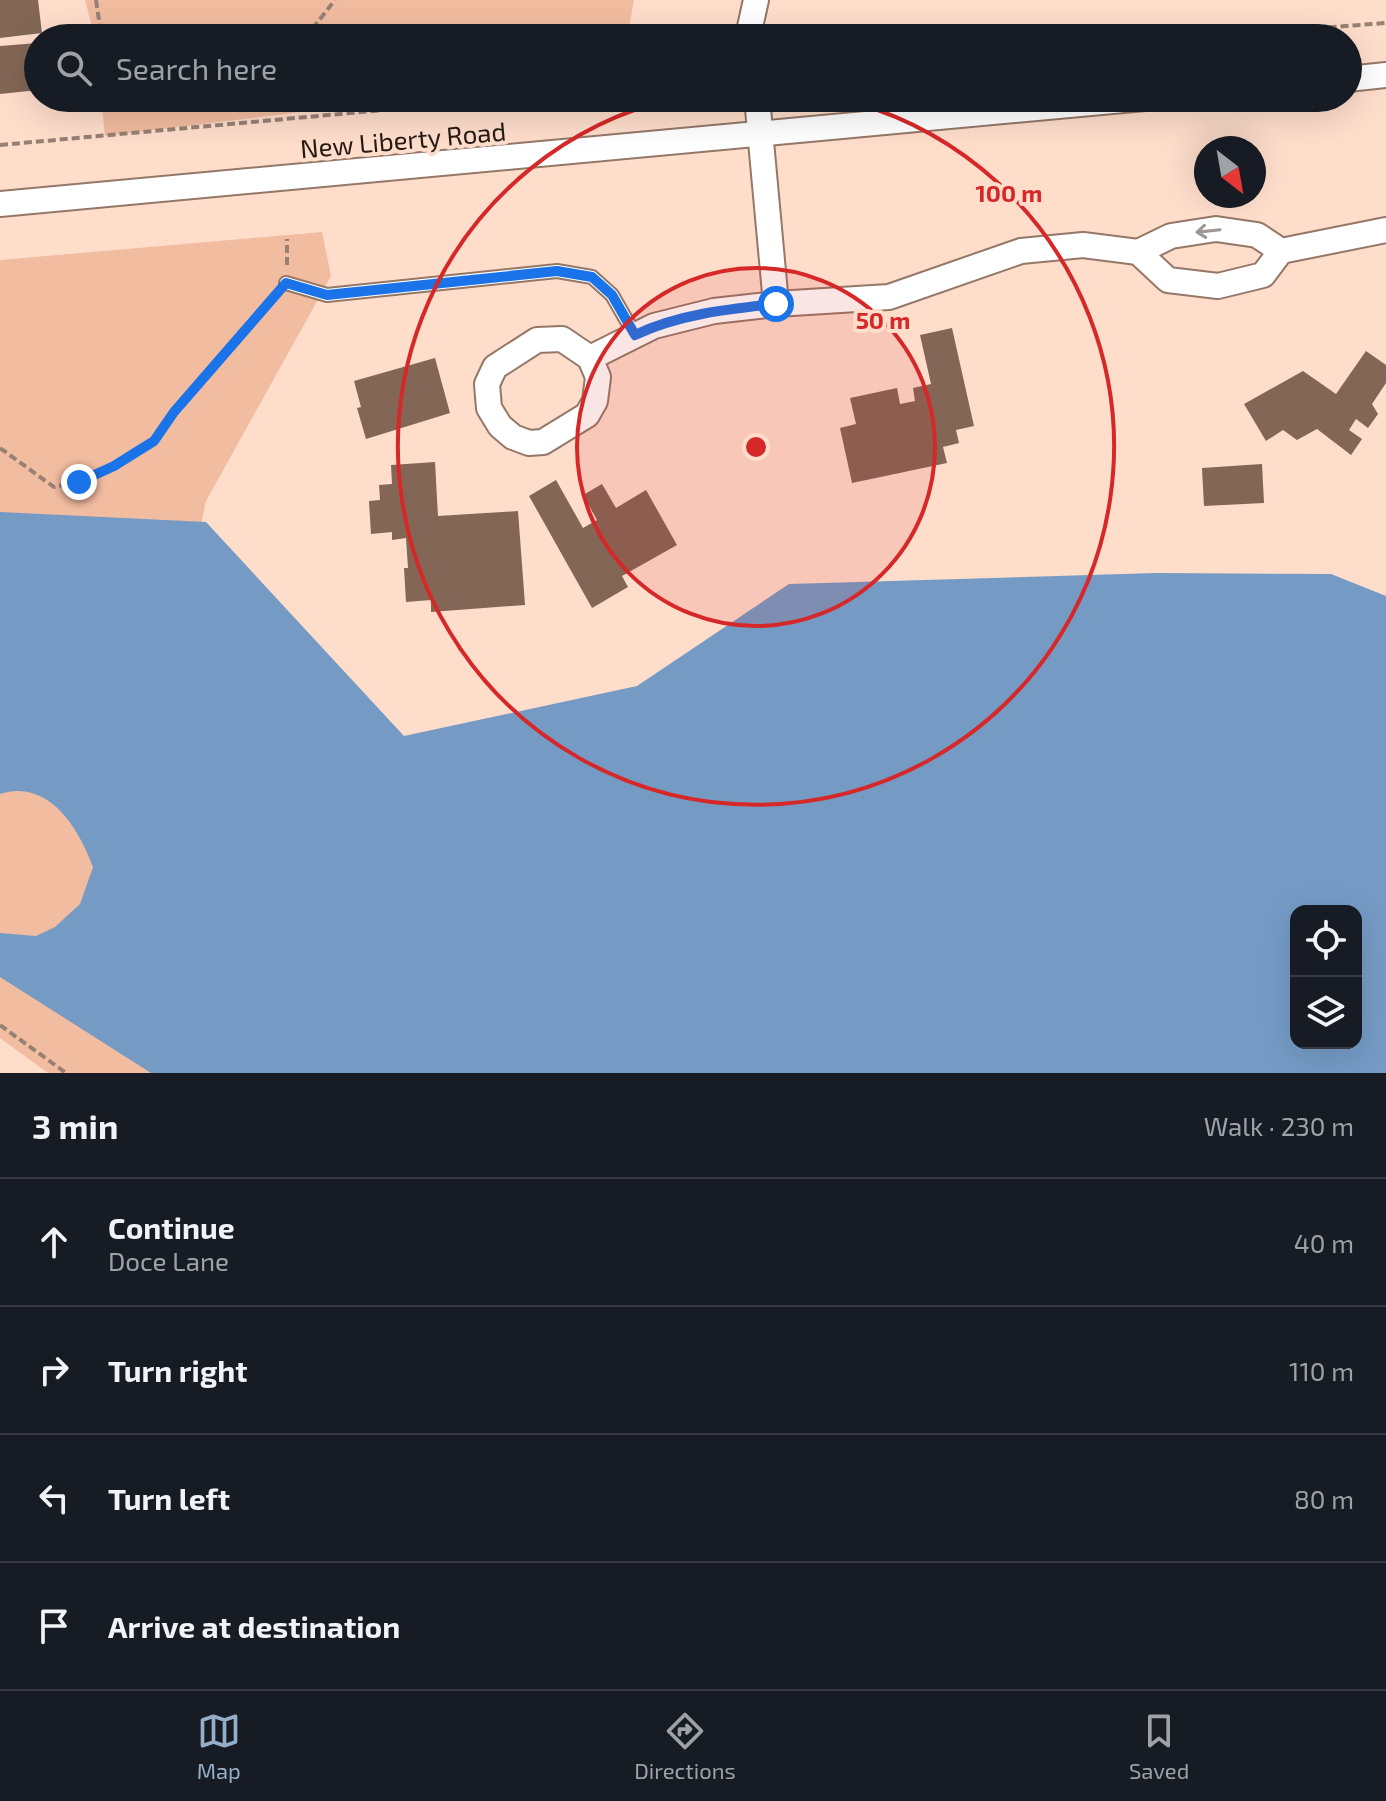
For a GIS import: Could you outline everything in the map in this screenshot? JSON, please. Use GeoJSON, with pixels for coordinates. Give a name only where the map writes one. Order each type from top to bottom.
{"type":"FeatureCollection","features":[{"type":"Feature","properties":{"kind":"street"},"geometry":{"type":"LineString","coordinates":[[751,24],[756,0]]}},
{"type":"Feature","properties":{"kind":"street"},"geometry":{"type":"LineString","coordinates":[[1362,78],[1386,75]]}},
{"type":"Feature","properties":{"kind":"street"},"geometry":{"type":"LineString","coordinates":[[758,112],[776,304]]}},
{"type":"Feature","properties":{"kind":"street","name":"New Liberty Road"},"geometry":{"type":"LineString","coordinates":[[0,204],[999,112]]}},
{"type":"Feature","properties":{"kind":"street"},"geometry":{"type":"LineString","coordinates":[[590,358],[654,326],[714,311],[889,297],[1021,251],[1083,245],[1138,252],[1171,236],[1216,229],[1257,235],[1281,251]]}},
{"type":"Feature","properties":{"kind":"street"},"geometry":{"type":"LineString","coordinates":[[1138,252],[1168,280],[1218,286],[1263,275],[1281,251],[1386,230]]}},
{"type":"Feature","properties":{"kind":"street"},"geometry":{"type":"LineString","coordinates":[[562,339],[590,358],[598,377],[595,401],[587,415],[543,442],[529,443],[513,437],[500,426],[489,408],[487,384],[495,367],[537,340],[562,339]]}},
{"type":"Feature","properties":{"kind":"lane"},"geometry":{"type":"LineString","coordinates":[[286,283],[327,295],[557,271],[592,277],[612,295],[635,335]]}},
{"type":"Feature","properties":{"kind":"path"},"geometry":{"type":"LineString","coordinates":[[96,0],[100,24]]}},
{"type":"Feature","properties":{"kind":"path"},"geometry":{"type":"LineString","coordinates":[[316,24],[335,0]]}},
{"type":"Feature","properties":{"kind":"path"},"geometry":{"type":"LineString","coordinates":[[1362,25],[1386,23]]}},
{"type":"Feature","properties":{"kind":"path"},"geometry":{"type":"LineString","coordinates":[[0,145],[362,112]]}},
{"type":"Feature","properties":{"kind":"path"},"geometry":{"type":"LineString","coordinates":[[0,448],[54,487],[79,482],[114,466],[154,441],[174,412],[286,283],[287,239]]}},
{"type":"Feature","properties":{"kind":"path"},"geometry":{"type":"LineString","coordinates":[[0,1025],[66,1073]]}},
{"type":"Feature","properties":{"kind":"shaded area"},"geometry":{"type":"Polygon","coordinates":[[[85,0],[634,0],[630,24],[91,24],[85,0]]]}},
{"type":"Feature","properties":{"kind":"shaded area"},"geometry":{"type":"Polygon","coordinates":[[[102,112],[300,112],[105,136],[102,112]]]}},
{"type":"Feature","properties":{"kind":"shaded area"},"geometry":{"type":"Polygon","coordinates":[[[322,232],[331,276],[206,501],[106,967],[277,1073],[48,1073],[0,1038],[0,260],[322,232]]]}},
{"type":"Feature","properties":{"kind":"water"},"geometry":{"type":"Polygon","coordinates":[[[0,512],[206,522],[404,736],[637,686],[789,584],[1156,573],[1331,574],[1386,596],[1386,1073],[151,1073],[0,977],[0,933],[36,936],[55,927],[80,904],[93,867],[79,837],[60,810],[33,793],[17,791],[0,794],[0,512]]]}},
{"type":"Feature","properties":{"kind":"building"},"geometry":{"type":"Polygon","coordinates":[[[0,0],[38,0],[41,24],[24,24],[24,35],[0,38],[0,0]]]}},
{"type":"Feature","properties":{"kind":"building"},"geometry":{"type":"Polygon","coordinates":[[[24,44],[24,91],[0,94],[0,46],[24,44]]]}},
{"type":"Feature","properties":{"kind":"building"},"geometry":{"type":"Polygon","coordinates":[[[952,328],[974,426],[956,430],[959,443],[943,447],[947,463],[852,483],[840,428],[856,424],[850,398],[897,388],[900,404],[915,401],[913,388],[931,384],[920,335],[952,328]]]}},
{"type":"Feature","properties":{"kind":"building"},"geometry":{"type":"Polygon","coordinates":[[[1366,351],[1386,365],[1386,383],[1372,404],[1378,414],[1368,428],[1356,419],[1349,430],[1362,439],[1351,455],[1317,429],[1297,440],[1283,430],[1266,441],[1244,404],[1303,371],[1336,394],[1366,351]]]}},
{"type":"Feature","properties":{"kind":"building"},"geometry":{"type":"Polygon","coordinates":[[[435,358],[450,413],[366,439],[357,408],[361,407],[354,381],[435,358]]]}},
{"type":"Feature","properties":{"kind":"building"},"geometry":{"type":"Polygon","coordinates":[[[435,462],[438,516],[518,511],[525,605],[431,612],[431,600],[406,602],[406,538],[392,540],[392,532],[371,534],[369,501],[380,500],[379,485],[392,484],[391,465],[435,462]]]}},
{"type":"Feature","properties":{"kind":"building"},"geometry":{"type":"Polygon","coordinates":[[[1262,464],[1264,503],[1204,506],[1202,468],[1262,464]]]}},
{"type":"Feature","properties":{"kind":"building"},"geometry":{"type":"Polygon","coordinates":[[[556,480],[583,528],[597,520],[583,495],[602,484],[616,508],[646,490],[677,545],[622,576],[628,587],[592,608],[529,496],[556,480]]]}},
{"type":"Feature","properties":{"kind":"route"},"geometry":{"type":"LineString","coordinates":[[79,482],[114,466],[154,441],[174,412],[286,283],[327,295],[557,271],[592,277],[612,295],[635,335],[654,326],[714,311],[776,304]]}}]}
